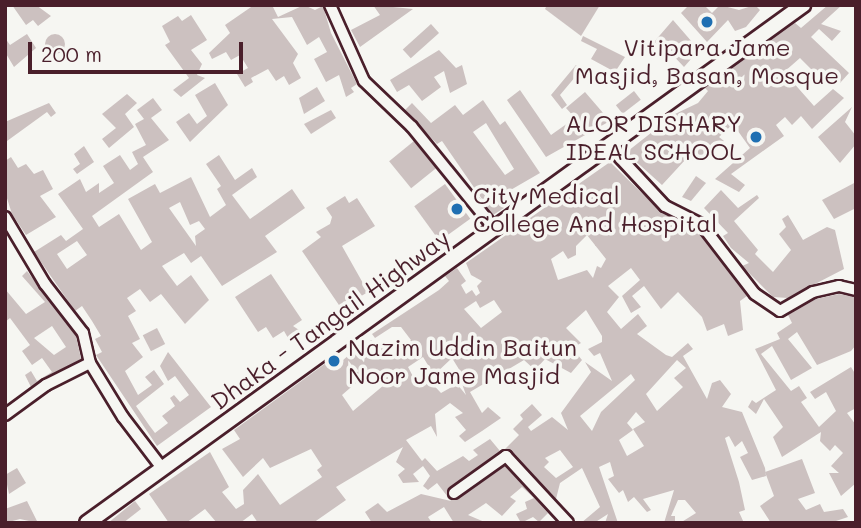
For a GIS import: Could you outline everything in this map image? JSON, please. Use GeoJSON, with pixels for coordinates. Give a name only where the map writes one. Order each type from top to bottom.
{"type":"FeatureCollection","features":[{"type":"Feature","properties":{"kind":"highway","name":"Dhaka - Tangail Highway"},"geometry":{"type":"LineString","coordinates":[[87,523],[803,5]]}},
{"type":"Feature","properties":{"kind":"street"},"geometry":{"type":"LineString","coordinates":[[330,5],[364,81],[412,127],[494,228]]}},
{"type":"Feature","properties":{"kind":"street"},"geometry":{"type":"LineString","coordinates":[[608,146],[665,206],[701,224],[755,294],[780,311],[813,292],[839,286],[856,290]]}},
{"type":"Feature","properties":{"kind":"street"},"geometry":{"type":"LineString","coordinates":[[5,217],[45,284],[83,332],[90,363],[162,468]]}},
{"type":"Feature","properties":{"kind":"street"},"geometry":{"type":"LineString","coordinates":[[5,415],[46,385],[90,363]]}},
{"type":"Feature","properties":{"kind":"street"},"geometry":{"type":"LineString","coordinates":[[454,493],[506,456],[568,523]]}},
{"type":"Feature","properties":{"kind":"building"},"geometry":{"type":"Polygon","coordinates":[[[12,5],[36,5],[51,16],[38,26],[33,20],[26,25],[12,5]]]}},
{"type":"Feature","properties":{"kind":"building"},"geometry":{"type":"Polygon","coordinates":[[[254,5],[272,5],[278,17],[304,5],[315,10],[323,6],[331,33],[357,84],[351,88],[354,92],[346,97],[339,75],[326,82],[314,59],[327,52],[319,37],[307,45],[292,17],[272,19],[298,54],[293,63],[301,78],[289,85],[284,76],[276,81],[268,69],[251,78],[253,82],[245,87],[237,74],[248,68],[240,55],[231,60],[226,52],[212,59],[209,53],[230,33],[225,25],[254,5]]]}},
{"type":"Feature","properties":{"kind":"building"},"geometry":{"type":"Polygon","coordinates":[[[373,5],[413,9],[360,47],[351,30],[380,15],[373,5]]]}},
{"type":"Feature","properties":{"kind":"building"},"geometry":{"type":"Polygon","coordinates":[[[547,5],[600,5],[581,36],[545,9],[547,5]]]}},
{"type":"Feature","properties":{"kind":"building"},"geometry":{"type":"Polygon","coordinates":[[[689,5],[704,5],[712,13],[720,5],[739,10],[755,5],[760,10],[746,27],[735,31],[728,20],[707,42],[681,13],[689,5]]]}},
{"type":"Feature","properties":{"kind":"building"},"geometry":{"type":"Polygon","coordinates":[[[828,5],[842,5],[821,24],[841,31],[832,41],[819,29],[811,37],[849,73],[840,83],[830,73],[817,86],[811,78],[813,71],[800,58],[784,72],[814,106],[833,89],[844,98],[812,129],[801,116],[792,125],[785,117],[776,125],[784,136],[731,174],[745,185],[739,192],[715,179],[750,148],[733,124],[719,137],[724,141],[701,160],[696,155],[686,159],[662,185],[621,148],[628,151],[675,114],[698,103],[708,91],[705,88],[795,23],[801,28],[828,5]]]}},
{"type":"Feature","properties":{"kind":"building"},"geometry":{"type":"Polygon","coordinates":[[[191,15],[207,40],[191,50],[202,64],[197,75],[205,78],[181,97],[173,90],[189,78],[165,45],[170,42],[162,26],[178,16],[182,21],[191,15]]]}},
{"type":"Feature","properties":{"kind":"building"},"geometry":{"type":"Polygon","coordinates":[[[673,20],[699,50],[684,67],[667,49],[659,57],[648,49],[673,20]]]}},
{"type":"Feature","properties":{"kind":"building"},"geometry":{"type":"Polygon","coordinates":[[[431,24],[439,33],[411,58],[403,49],[431,24]]]}},
{"type":"Feature","properties":{"kind":"building"},"geometry":{"type":"Polygon","coordinates":[[[27,34],[36,48],[14,67],[5,52],[5,38],[10,45],[27,34]]]}},
{"type":"Feature","properties":{"kind":"building"},"geometry":{"type":"Polygon","coordinates":[[[55,34],[62,37],[65,44],[62,51],[55,54],[48,51],[45,44],[48,37],[55,34]]]}},
{"type":"Feature","properties":{"kind":"building"},"geometry":{"type":"Polygon","coordinates":[[[583,36],[625,57],[615,72],[591,59],[597,49],[581,41],[583,36]]]}},
{"type":"Feature","properties":{"kind":"building"},"geometry":{"type":"Polygon","coordinates":[[[439,50],[456,68],[462,65],[467,84],[450,93],[444,71],[434,77],[441,87],[422,101],[409,85],[397,92],[390,80],[439,50]]]}},
{"type":"Feature","properties":{"kind":"building"},"geometry":{"type":"Polygon","coordinates":[[[576,65],[581,70],[560,95],[567,105],[562,109],[551,95],[576,65]]]}},
{"type":"Feature","properties":{"kind":"building"},"geometry":{"type":"Polygon","coordinates":[[[215,83],[228,105],[190,142],[176,122],[189,113],[197,124],[207,116],[195,95],[215,83]]]}},
{"type":"Feature","properties":{"kind":"building"},"geometry":{"type":"Polygon","coordinates":[[[317,87],[325,101],[304,114],[299,98],[317,87]]]}},
{"type":"Feature","properties":{"kind":"building"},"geometry":{"type":"Polygon","coordinates":[[[520,90],[551,135],[575,118],[566,108],[585,92],[610,121],[546,157],[507,100],[520,90]]]}},
{"type":"Feature","properties":{"kind":"building"},"geometry":{"type":"Polygon","coordinates":[[[634,91],[641,100],[623,114],[616,105],[634,91]]]}},
{"type":"Feature","properties":{"kind":"building"},"geometry":{"type":"Polygon","coordinates":[[[127,94],[137,103],[125,114],[134,127],[109,148],[102,139],[116,128],[102,114],[127,94]]]}},
{"type":"Feature","properties":{"kind":"building"},"geometry":{"type":"Polygon","coordinates":[[[153,98],[162,110],[151,118],[169,140],[143,157],[153,172],[92,216],[99,227],[119,214],[141,250],[152,242],[128,199],[155,184],[160,193],[191,177],[210,217],[226,205],[217,189],[221,186],[206,164],[219,155],[235,180],[252,168],[257,177],[232,195],[250,219],[292,189],[305,208],[265,236],[277,252],[222,286],[201,256],[191,263],[184,253],[162,266],[177,286],[191,275],[209,300],[185,324],[161,294],[150,302],[140,289],[127,298],[136,311],[128,316],[140,339],[132,343],[143,357],[125,371],[138,395],[152,385],[145,377],[154,370],[164,384],[136,406],[155,433],[168,423],[162,416],[175,406],[170,398],[174,395],[180,402],[189,395],[175,376],[168,381],[160,366],[168,352],[211,407],[157,446],[96,355],[102,352],[95,339],[101,336],[92,321],[82,306],[75,311],[34,252],[61,235],[66,241],[83,229],[58,194],[80,179],[86,192],[99,183],[99,193],[114,183],[103,166],[120,155],[130,170],[138,164],[132,152],[146,145],[135,124],[144,119],[137,110],[153,98]],[[180,202],[169,208],[196,246],[195,236],[205,229],[199,221],[190,225],[180,202]],[[77,241],[57,254],[67,269],[87,255],[77,241]]]}},
{"type":"Feature","properties":{"kind":"building"},"geometry":{"type":"Polygon","coordinates":[[[483,100],[500,125],[505,121],[540,173],[497,198],[504,208],[493,215],[442,141],[437,144],[405,110],[412,103],[431,123],[455,105],[463,115],[483,100]],[[486,123],[473,132],[505,175],[514,169],[486,123]]]}},
{"type":"Feature","properties":{"kind":"building"},"geometry":{"type":"Polygon","coordinates":[[[49,103],[56,113],[51,117],[47,112],[7,141],[5,122],[49,103]]]}},
{"type":"Feature","properties":{"kind":"building"},"geometry":{"type":"Polygon","coordinates":[[[852,107],[845,122],[856,136],[856,144],[840,163],[818,137],[852,107]]]}},
{"type":"Feature","properties":{"kind":"building"},"geometry":{"type":"Polygon","coordinates":[[[331,110],[336,118],[311,134],[304,124],[331,110]]]}},
{"type":"Feature","properties":{"kind":"building"},"geometry":{"type":"Polygon","coordinates":[[[414,141],[436,168],[411,188],[389,161],[414,141]]]}},
{"type":"Feature","properties":{"kind":"building"},"geometry":{"type":"Polygon","coordinates":[[[84,146],[94,162],[77,174],[73,169],[80,164],[74,154],[84,146]]]}},
{"type":"Feature","properties":{"kind":"building"},"geometry":{"type":"Polygon","coordinates":[[[11,157],[18,168],[26,164],[34,174],[43,170],[53,189],[40,196],[56,217],[26,235],[12,214],[5,192],[5,161],[11,157]]]}},
{"type":"Feature","properties":{"kind":"building"},"geometry":{"type":"Polygon","coordinates":[[[610,162],[660,211],[696,230],[747,296],[740,301],[743,330],[728,336],[724,324],[707,331],[702,317],[678,292],[661,309],[644,286],[632,296],[641,307],[631,313],[622,296],[640,280],[631,268],[608,286],[619,297],[607,312],[621,329],[638,314],[647,326],[637,334],[666,355],[672,357],[688,343],[693,349],[683,356],[707,399],[712,383],[720,380],[731,394],[722,407],[742,412],[766,476],[752,480],[740,457],[748,453],[742,441],[735,447],[729,436],[725,438],[739,482],[745,510],[739,512],[744,523],[680,523],[696,513],[685,500],[678,500],[671,516],[675,516],[675,523],[664,523],[674,490],[643,499],[651,510],[647,512],[634,497],[628,502],[623,490],[619,493],[608,479],[614,476],[610,462],[599,467],[618,523],[605,523],[608,514],[594,523],[581,523],[600,507],[582,468],[560,483],[556,499],[515,454],[505,449],[519,435],[513,429],[523,419],[520,415],[532,404],[542,415],[528,427],[531,431],[552,417],[568,430],[561,413],[591,372],[585,362],[612,381],[600,353],[594,356],[588,349],[602,342],[602,336],[586,310],[566,328],[581,343],[572,348],[582,360],[571,373],[545,359],[535,370],[524,360],[470,392],[482,413],[488,407],[501,418],[482,431],[465,442],[459,436],[466,430],[455,417],[463,413],[450,403],[435,414],[437,437],[431,426],[406,440],[422,461],[425,458],[437,471],[463,456],[469,461],[478,455],[473,450],[490,439],[500,451],[450,487],[448,497],[458,499],[505,466],[548,513],[539,522],[533,517],[521,523],[516,514],[527,509],[525,502],[534,498],[522,487],[510,497],[516,501],[502,516],[486,503],[468,515],[487,523],[454,523],[444,507],[428,517],[432,523],[372,523],[365,512],[378,503],[387,512],[421,494],[451,501],[437,483],[428,490],[423,486],[430,476],[423,466],[413,474],[419,482],[403,483],[398,475],[405,469],[396,462],[403,447],[336,487],[346,500],[313,523],[258,523],[252,514],[240,523],[217,523],[205,509],[186,523],[169,523],[149,494],[210,452],[229,487],[222,492],[236,509],[244,504],[243,490],[258,474],[280,505],[322,477],[317,470],[322,466],[311,449],[270,468],[263,458],[243,477],[222,449],[240,439],[234,430],[337,355],[342,361],[350,354],[354,357],[358,345],[362,350],[371,340],[394,355],[411,340],[401,327],[392,327],[375,338],[372,334],[439,290],[449,281],[445,276],[457,268],[466,281],[461,285],[466,294],[472,290],[476,296],[480,293],[477,286],[482,281],[471,275],[466,263],[610,162]],[[587,235],[576,246],[576,255],[568,259],[563,251],[551,259],[558,280],[587,270],[593,278],[597,266],[601,268],[606,259],[587,235]],[[494,300],[480,308],[476,301],[464,309],[481,328],[502,312],[494,300]],[[423,357],[408,367],[417,384],[426,377],[441,393],[457,384],[466,395],[461,381],[465,379],[452,358],[434,375],[423,357]],[[677,360],[646,394],[657,411],[683,387],[674,378],[686,368],[677,360]],[[372,369],[342,395],[353,411],[384,385],[372,369]],[[631,374],[580,416],[592,431],[601,412],[635,380],[631,374]],[[636,412],[627,423],[633,430],[619,440],[627,456],[644,446],[633,429],[645,422],[636,412]],[[560,450],[545,458],[549,462],[544,467],[556,478],[573,467],[560,450]]]}},
{"type":"Feature","properties":{"kind":"building"},"geometry":{"type":"Polygon","coordinates":[[[696,176],[706,183],[691,201],[682,197],[696,176]]]}},
{"type":"Feature","properties":{"kind":"building"},"geometry":{"type":"Polygon","coordinates":[[[856,182],[856,208],[834,219],[822,200],[856,182]]]}},
{"type":"Feature","properties":{"kind":"building"},"geometry":{"type":"Polygon","coordinates":[[[445,184],[470,219],[440,241],[414,206],[445,184]]]}},
{"type":"Feature","properties":{"kind":"building"},"geometry":{"type":"Polygon","coordinates":[[[721,190],[738,208],[757,195],[759,198],[734,221],[758,250],[755,254],[773,272],[791,250],[779,234],[786,227],[782,219],[788,215],[803,240],[827,227],[835,230],[844,269],[788,298],[773,297],[742,266],[749,263],[731,248],[723,236],[728,233],[704,208],[721,190]]]}},
{"type":"Feature","properties":{"kind":"building"},"geometry":{"type":"Polygon","coordinates":[[[345,196],[349,203],[357,198],[375,226],[342,246],[368,292],[341,308],[302,251],[321,237],[316,232],[330,224],[332,217],[326,208],[345,196]]]}},
{"type":"Feature","properties":{"kind":"building"},"geometry":{"type":"Polygon","coordinates":[[[27,271],[76,336],[81,359],[31,387],[25,375],[31,371],[37,381],[52,372],[42,358],[32,365],[22,351],[30,345],[10,318],[5,322],[5,289],[26,314],[45,302],[22,276],[27,271]],[[52,326],[34,338],[54,355],[66,347],[52,326]]]}},
{"type":"Feature","properties":{"kind":"building"},"geometry":{"type":"Polygon","coordinates":[[[271,274],[302,320],[293,326],[299,330],[288,338],[284,331],[273,338],[266,327],[258,332],[235,297],[271,274]]]}},
{"type":"Feature","properties":{"kind":"building"},"geometry":{"type":"Polygon","coordinates":[[[839,294],[856,297],[856,345],[851,351],[817,365],[797,332],[788,339],[812,368],[791,380],[772,346],[761,354],[791,391],[799,386],[807,398],[801,402],[819,427],[836,411],[826,392],[815,399],[810,392],[851,367],[856,375],[856,408],[847,413],[856,425],[856,483],[841,496],[829,473],[839,473],[831,466],[843,453],[835,445],[830,451],[820,441],[821,432],[782,457],[773,437],[783,427],[764,399],[756,414],[748,407],[752,400],[756,403],[776,390],[755,349],[780,339],[777,333],[792,323],[788,315],[816,299],[839,294]]]}},
{"type":"Feature","properties":{"kind":"building"},"geometry":{"type":"Polygon","coordinates":[[[157,328],[165,344],[151,351],[143,335],[157,328]]]}},
{"type":"Feature","properties":{"kind":"building"},"geometry":{"type":"Polygon","coordinates":[[[802,459],[815,493],[798,499],[806,510],[820,504],[824,512],[843,509],[848,517],[830,523],[771,523],[760,506],[774,496],[765,472],[802,459]]]}},
{"type":"Feature","properties":{"kind":"building"},"geometry":{"type":"Polygon","coordinates":[[[17,468],[26,483],[9,494],[5,475],[17,468]]]}},
{"type":"Feature","properties":{"kind":"building"},"geometry":{"type":"Polygon","coordinates":[[[27,501],[38,523],[20,519],[5,523],[5,509],[27,501]]]}},
{"type":"Feature","properties":{"kind":"building"},"geometry":{"type":"Polygon","coordinates":[[[135,501],[141,509],[123,523],[108,523],[135,501]]]}},
{"type":"Feature","properties":{"kind":"place","name":"Vitipara Jame Masjid, Basan, Mosque"},"geometry":{"type":"Point","coordinates":[707,22]}},
{"type":"Feature","properties":{"kind":"place","name":"ALOR DISHARY IDEAL SCHOOL"},"geometry":{"type":"Point","coordinates":[756,137]}},
{"type":"Feature","properties":{"kind":"place","name":"City Medical College And Hospital"},"geometry":{"type":"Point","coordinates":[457,209]}},
{"type":"Feature","properties":{"kind":"place","name":"Nazim Uddin Baitun Noor Jame Masjid"},"geometry":{"type":"Point","coordinates":[334,361]}}]}
